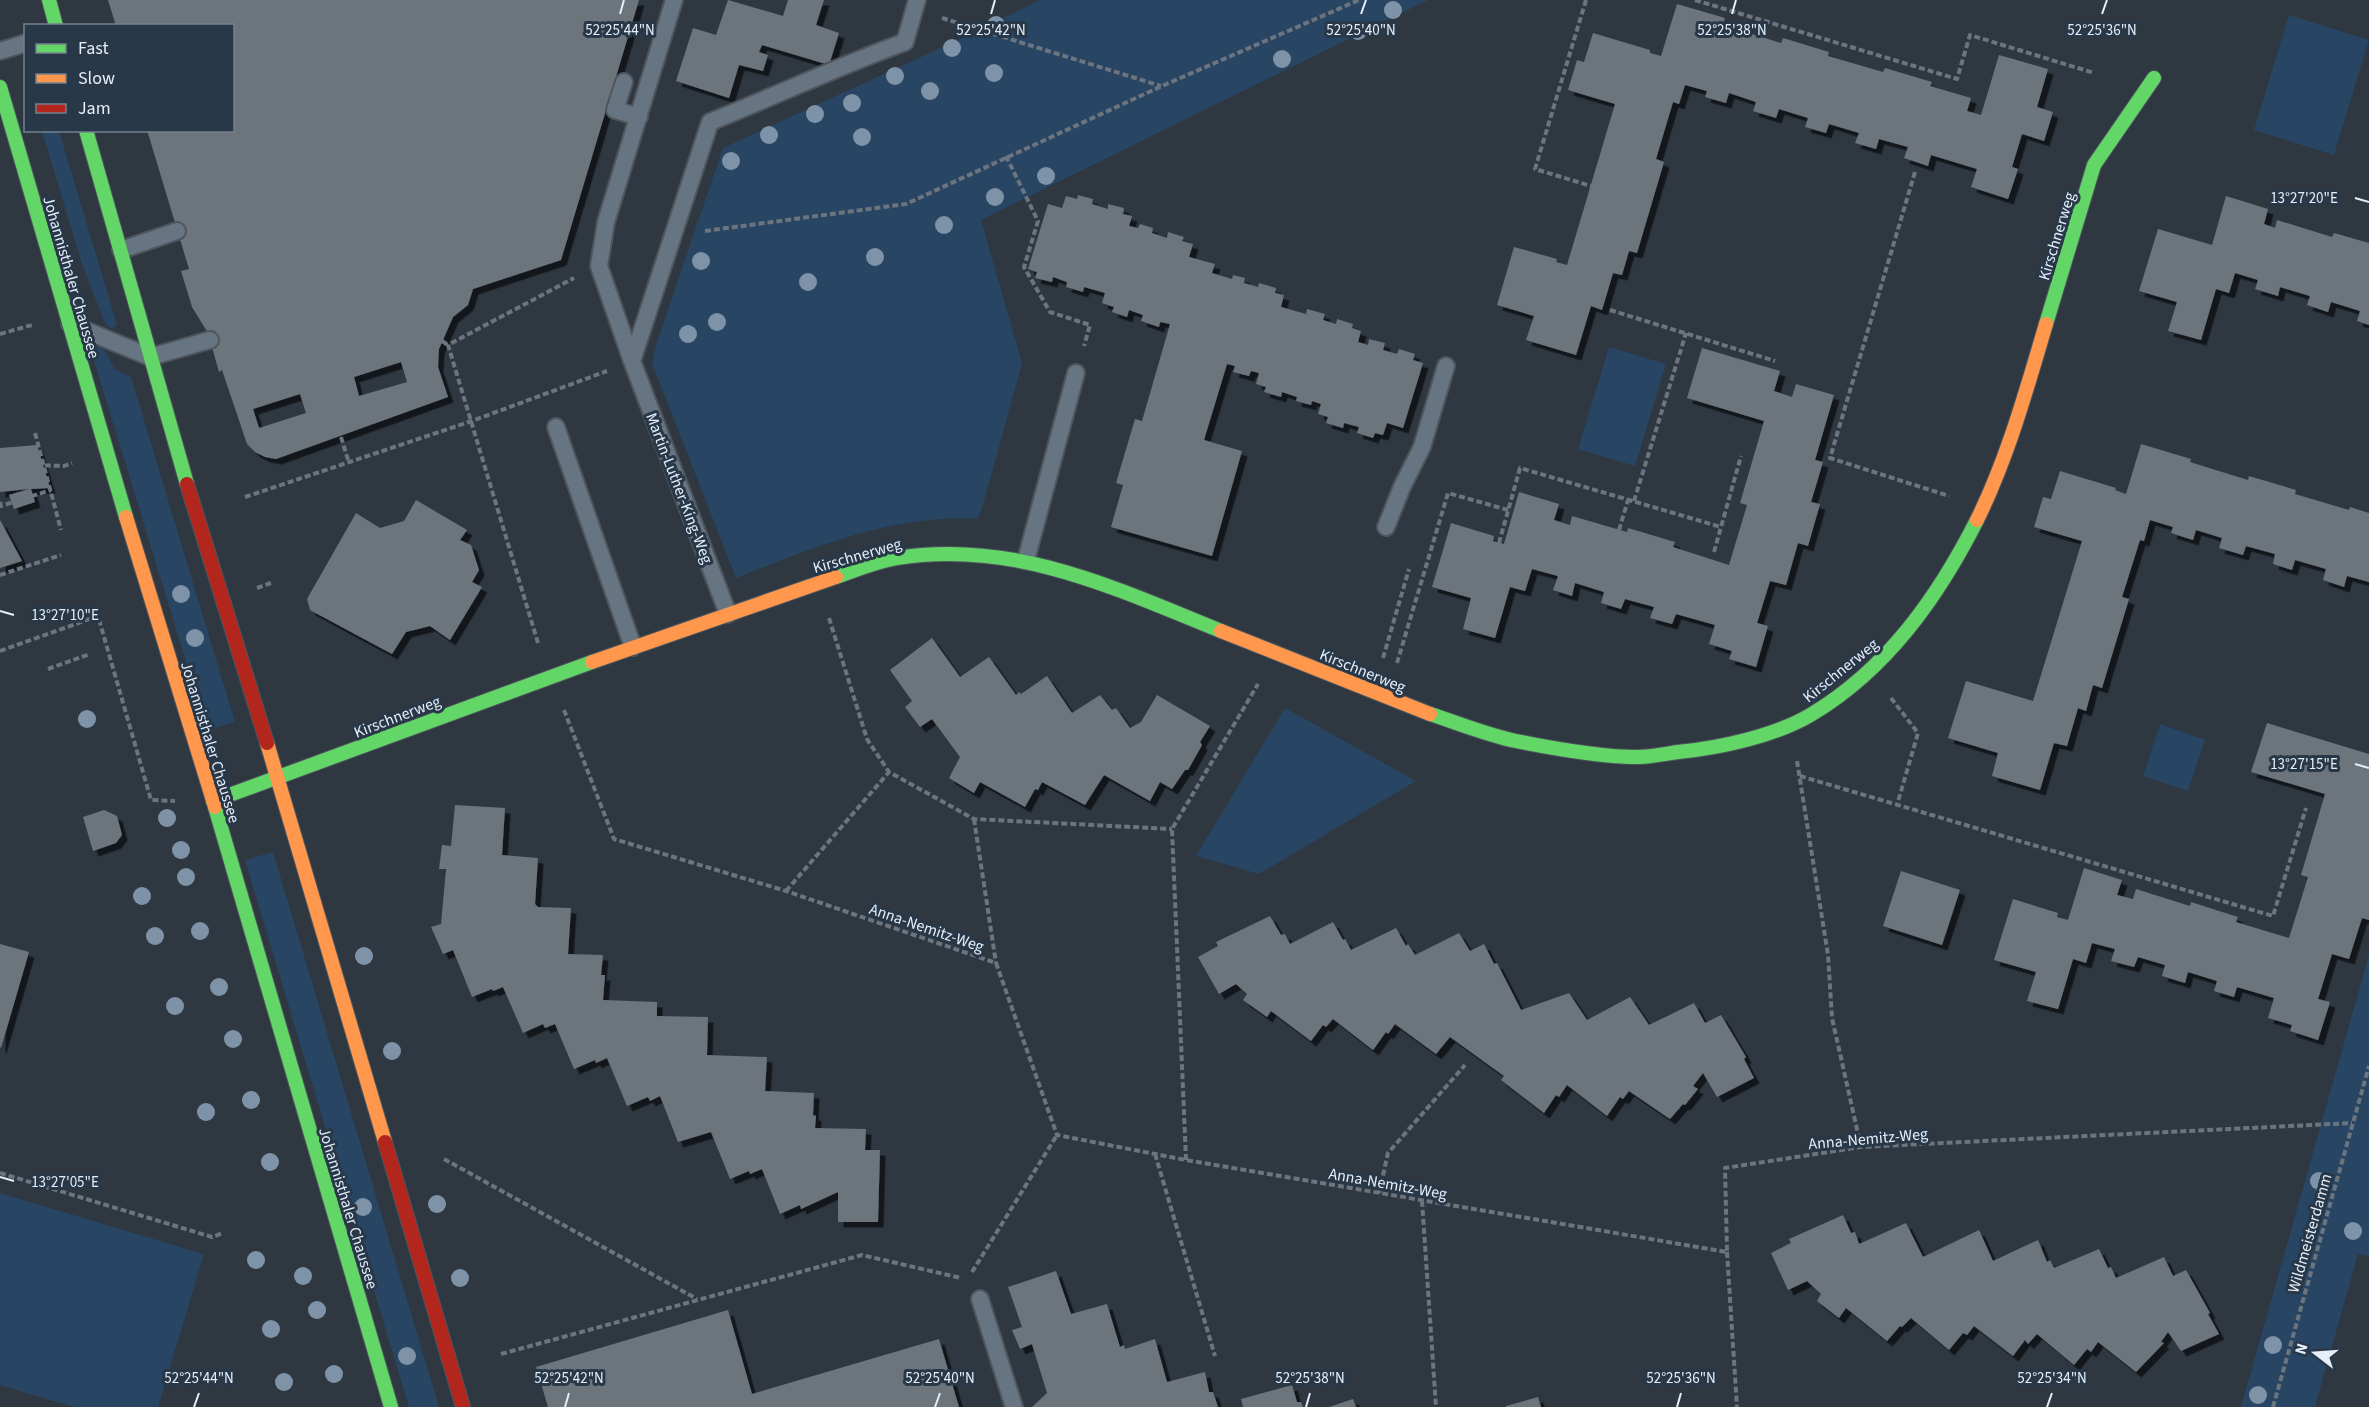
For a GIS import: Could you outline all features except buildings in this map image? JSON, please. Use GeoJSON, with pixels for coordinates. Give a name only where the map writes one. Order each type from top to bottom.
{"type":"FeatureCollection","features":[{"type":"Feature","properties":{"kind":"main road"},"geometry":{"type":"LineString","coordinates":[[49,0],[55,24]]}},
{"type":"Feature","properties":{"kind":"main road","name":"Kirschnerweg"},"geometry":{"type":"LineString","coordinates":[[213,801],[550,676],[816,583],[895,558],[938,553],[968,553],[1026,560],[1058,568],[1110,586],[1426,713],[1514,741],[1576,751],[1637,757],[1718,748],[1803,719],[1858,681],[1896,645],[1932,599],[1964,546],[1995,484],[2009,447],[2094,165],[2154,78]]}},
{"type":"Feature","properties":{"kind":"main road","name":"Johannisthaler Chaussee"},"geometry":{"type":"LineString","coordinates":[[0,87],[391,1407]]}},
{"type":"Feature","properties":{"kind":"main road"},"geometry":{"type":"LineString","coordinates":[[87,132],[207,551],[278,778],[463,1407]]}},
{"type":"Feature","properties":{"kind":"lane"},"geometry":{"type":"LineString","coordinates":[[599,266],[606,222],[674,0]]}},
{"type":"Feature","properties":{"kind":"lane"},"geometry":{"type":"LineString","coordinates":[[632,361],[710,123],[803,84],[847,62],[905,42],[916,5]]}},
{"type":"Feature","properties":{"kind":"lane"},"geometry":{"type":"LineString","coordinates":[[0,51],[24,44]]}},
{"type":"Feature","properties":{"kind":"lane"},"geometry":{"type":"LineString","coordinates":[[624,82],[615,110],[639,117]]}},
{"type":"Feature","properties":{"kind":"lane"},"geometry":{"type":"LineString","coordinates":[[121,250],[177,231]]}},
{"type":"Feature","properties":{"kind":"lane","name":"Martin-Luther-King-Weg"},"geometry":{"type":"LineString","coordinates":[[599,266],[632,361],[728,614]]}},
{"type":"Feature","properties":{"kind":"lane"},"geometry":{"type":"LineString","coordinates":[[70,324],[150,357],[210,340]]}},
{"type":"Feature","properties":{"kind":"lane"},"geometry":{"type":"LineString","coordinates":[[1386,527],[1402,487],[1422,447],[1446,366]]}},
{"type":"Feature","properties":{"kind":"lane"},"geometry":{"type":"LineString","coordinates":[[1026,560],[1076,373]]}},
{"type":"Feature","properties":{"kind":"lane"},"geometry":{"type":"LineString","coordinates":[[556,427],[633,647]]}},
{"type":"Feature","properties":{"kind":"lane"},"geometry":{"type":"LineString","coordinates":[[980,1299],[1014,1407]]}},
{"type":"Feature","properties":{"kind":"path"},"geometry":{"type":"LineString","coordinates":[[673,237],[698,231],[906,204],[1006,156],[1359,0]]}},
{"type":"Feature","properties":{"kind":"path"},"geometry":{"type":"LineString","coordinates":[[1586,0],[1535,169],[1591,186]]}},
{"type":"Feature","properties":{"kind":"path"},"geometry":{"type":"LineString","coordinates":[[1695,0],[1957,79],[1970,35],[2094,73]]}},
{"type":"Feature","properties":{"kind":"path"},"geometry":{"type":"LineString","coordinates":[[916,5],[1162,86]]}},
{"type":"Feature","properties":{"kind":"path"},"geometry":{"type":"LineString","coordinates":[[1006,156],[1038,221],[1024,267],[1050,312],[1090,325],[1076,373]]}},
{"type":"Feature","properties":{"kind":"path"},"geometry":{"type":"LineString","coordinates":[[1915,172],[1830,458],[1958,499]]}},
{"type":"Feature","properties":{"kind":"path"},"geometry":{"type":"LineString","coordinates":[[448,345],[599,266]]}},
{"type":"Feature","properties":{"kind":"path"},"geometry":{"type":"LineString","coordinates":[[1610,310],[1775,361]]}},
{"type":"Feature","properties":{"kind":"path"},"geometry":{"type":"LineString","coordinates":[[1634,501],[1686,333]]}},
{"type":"Feature","properties":{"kind":"path"},"geometry":{"type":"LineString","coordinates":[[442,341],[448,345],[542,652]]}},
{"type":"Feature","properties":{"kind":"path"},"geometry":{"type":"LineString","coordinates":[[245,497],[472,421],[632,361]]}},
{"type":"Feature","properties":{"kind":"path"},"geometry":{"type":"LineString","coordinates":[[305,409],[327,396],[356,386]]}},
{"type":"Feature","properties":{"kind":"path"},"geometry":{"type":"LineString","coordinates":[[302,398],[327,396]]}},
{"type":"Feature","properties":{"kind":"path"},"geometry":{"type":"LineString","coordinates":[[35,433],[62,530]]}},
{"type":"Feature","properties":{"kind":"path"},"geometry":{"type":"LineString","coordinates":[[341,437],[349,463]]}},
{"type":"Feature","properties":{"kind":"path"},"geometry":{"type":"LineString","coordinates":[[1714,552],[1741,456]]}},
{"type":"Feature","properties":{"kind":"path"},"geometry":{"type":"LineString","coordinates":[[0,469],[36,465],[64,466],[73,463]]}},
{"type":"Feature","properties":{"kind":"path"},"geometry":{"type":"LineString","coordinates":[[1498,543],[1520,468],[1721,527]]}},
{"type":"Feature","properties":{"kind":"path"},"geometry":{"type":"LineString","coordinates":[[0,502],[1,506],[51,490]]}},
{"type":"Feature","properties":{"kind":"path"},"geometry":{"type":"LineString","coordinates":[[1395,669],[1448,493],[1508,510]]}},
{"type":"Feature","properties":{"kind":"path"},"geometry":{"type":"LineString","coordinates":[[1619,530],[1628,500]]}},
{"type":"Feature","properties":{"kind":"path"},"geometry":{"type":"LineString","coordinates":[[0,574],[61,555]]}},
{"type":"Feature","properties":{"kind":"path"},"geometry":{"type":"LineString","coordinates":[[1382,663],[1409,569]]}},
{"type":"Feature","properties":{"kind":"path"},"geometry":{"type":"LineString","coordinates":[[255,589],[271,583]]}},
{"type":"Feature","properties":{"kind":"path"},"geometry":{"type":"LineString","coordinates":[[816,583],[867,739],[889,772],[974,819],[1172,829]]}},
{"type":"Feature","properties":{"kind":"path"},"geometry":{"type":"LineString","coordinates":[[0,651],[98,616],[151,800]]}},
{"type":"Feature","properties":{"kind":"path"},"geometry":{"type":"LineString","coordinates":[[48,669],[90,654]]}},
{"type":"Feature","properties":{"kind":"path"},"geometry":{"type":"LineString","coordinates":[[1186,1160],[1172,829],[1263,677]]}},
{"type":"Feature","properties":{"kind":"path"},"geometry":{"type":"LineString","coordinates":[[1887,692],[1918,733],[1897,805]]}},
{"type":"Feature","properties":{"kind":"path","name":"Anna-Nemitz-Weg"},"geometry":{"type":"LineString","coordinates":[[563,707],[614,839],[786,891],[996,963],[1057,1134],[1186,1160],[1727,1252],[1725,1168],[1861,1147],[2352,1123]]}},
{"type":"Feature","properties":{"kind":"path"},"geometry":{"type":"LineString","coordinates":[[1795,752],[1828,955],[1832,1018],[1861,1147]]}},
{"type":"Feature","properties":{"kind":"path"},"geometry":{"type":"LineString","coordinates":[[786,891],[889,772]]}},
{"type":"Feature","properties":{"kind":"path"},"geometry":{"type":"LineString","coordinates":[[1800,776],[2273,916],[2306,808]]}},
{"type":"Feature","properties":{"kind":"path"},"geometry":{"type":"LineString","coordinates":[[974,819],[996,963]]}},
{"type":"Feature","properties":{"kind":"path"},"geometry":{"type":"LineString","coordinates":[[1379,1193],[1388,1153],[1465,1065]]}},
{"type":"Feature","properties":{"kind":"path","name":"Wildmeisterdamm"},"geometry":{"type":"LineString","coordinates":[[2273,1407],[2369,1066]]}},
{"type":"Feature","properties":{"kind":"path"},"geometry":{"type":"LineString","coordinates":[[501,1354],[862,1255],[968,1279],[1057,1134]]}},
{"type":"Feature","properties":{"kind":"path"},"geometry":{"type":"LineString","coordinates":[[1155,1154],[1215,1356]]}},
{"type":"Feature","properties":{"kind":"path"},"geometry":{"type":"LineString","coordinates":[[444,1159],[698,1300]]}},
{"type":"Feature","properties":{"kind":"path"},"geometry":{"type":"LineString","coordinates":[[0,1173],[212,1237],[223,1233]]}},
{"type":"Feature","properties":{"kind":"path"},"geometry":{"type":"LineString","coordinates":[[1422,1201],[1436,1407]]}},
{"type":"Feature","properties":{"kind":"path"},"geometry":{"type":"LineString","coordinates":[[1727,1252],[1737,1407]]}},
{"type":"Feature","properties":{"kind":"shaded area"},"geometry":{"type":"Polygon","coordinates":[[[1040,0],[1428,0],[981,220],[1022,363],[982,509],[977,519],[914,522],[854,535],[736,578],[652,363],[656,345],[723,148],[1040,0]]]}},
{"type":"Feature","properties":{"kind":"shaded area"},"geometry":{"type":"Polygon","coordinates":[[[2289,15],[2369,40],[2334,155],[2254,130],[2289,15]]]}},
{"type":"Feature","properties":{"kind":"shaded area"},"geometry":{"type":"Polygon","coordinates":[[[42,132],[59,132],[117,325],[113,328],[108,327],[104,321],[82,264],[42,132]]]}},
{"type":"Feature","properties":{"kind":"shaded area"},"geometry":{"type":"Polygon","coordinates":[[[95,346],[100,346],[105,351],[117,370],[131,377],[235,722],[207,730],[91,351],[95,346]]]}},
{"type":"Feature","properties":{"kind":"shaded area"},"geometry":{"type":"Polygon","coordinates":[[[1609,347],[1666,364],[1635,466],[1578,449],[1609,347]]]}},
{"type":"Feature","properties":{"kind":"shaded area"},"geometry":{"type":"Polygon","coordinates":[[[1285,708],[1416,781],[1259,874],[1196,856],[1285,708]]]}},
{"type":"Feature","properties":{"kind":"shaded area"},"geometry":{"type":"Polygon","coordinates":[[[2160,724],[2205,740],[2188,791],[2143,776],[2160,724]]]}},
{"type":"Feature","properties":{"kind":"shaded area"},"geometry":{"type":"Polygon","coordinates":[[[273,852],[439,1407],[409,1407],[245,860],[273,852]]]}},
{"type":"Feature","properties":{"kind":"shaded area"},"geometry":{"type":"Polygon","coordinates":[[[2369,955],[2369,1256],[2358,1254],[2315,1407],[2241,1407],[2369,955]]]}},
{"type":"Feature","properties":{"kind":"shaded area"},"geometry":{"type":"Polygon","coordinates":[[[0,1193],[204,1254],[158,1407],[74,1407],[0,1385],[0,1193]]]}},
{"type":"Feature","properties":{"kind":"traffic: fast"},"geometry":{"type":"LineString","coordinates":[[49,0],[55,24]]}},
{"type":"Feature","properties":{"kind":"traffic: fast"},"geometry":{"type":"LineString","coordinates":[[2046,324],[2094,165],[2154,78]]}},
{"type":"Feature","properties":{"kind":"traffic: fast"},"geometry":{"type":"LineString","coordinates":[[0,87],[126,517]]}},
{"type":"Feature","properties":{"kind":"traffic: fast"},"geometry":{"type":"LineString","coordinates":[[87,132],[187,484]]}},
{"type":"Feature","properties":{"kind":"traffic: fast"},"geometry":{"type":"LineString","coordinates":[[1430,714],[1516,741],[1576,752],[1623,757],[1711,747],[1747,740],[1782,729],[1812,714],[1839,696],[1887,653],[1927,603],[1962,549],[1977,520]]}},
{"type":"Feature","properties":{"kind":"traffic: fast"},"geometry":{"type":"LineString","coordinates":[[836,577],[874,563],[897,558],[940,554],[982,555],[1023,562],[1103,584],[1221,631]]}},
{"type":"Feature","properties":{"kind":"traffic: fast"},"geometry":{"type":"LineString","coordinates":[[213,801],[592,662]]}},
{"type":"Feature","properties":{"kind":"traffic: fast"},"geometry":{"type":"LineString","coordinates":[[215,807],[391,1407]]}},
{"type":"Feature","properties":{"kind":"traffic: slow"},"geometry":{"type":"LineString","coordinates":[[1977,520],[2007,448],[2046,324]]}},
{"type":"Feature","properties":{"kind":"traffic: slow"},"geometry":{"type":"LineString","coordinates":[[126,517],[215,807]]}},
{"type":"Feature","properties":{"kind":"traffic: slow"},"geometry":{"type":"LineString","coordinates":[[592,662],[836,577]]}},
{"type":"Feature","properties":{"kind":"traffic: slow"},"geometry":{"type":"LineString","coordinates":[[1221,631],[1430,714]]}},
{"type":"Feature","properties":{"kind":"traffic: slow"},"geometry":{"type":"LineString","coordinates":[[267,743],[385,1142]]}},
{"type":"Feature","properties":{"kind":"traffic: jam"},"geometry":{"type":"LineString","coordinates":[[187,484],[267,743]]}},
{"type":"Feature","properties":{"kind":"traffic: jam"},"geometry":{"type":"LineString","coordinates":[[385,1142],[463,1407]]}}]}
